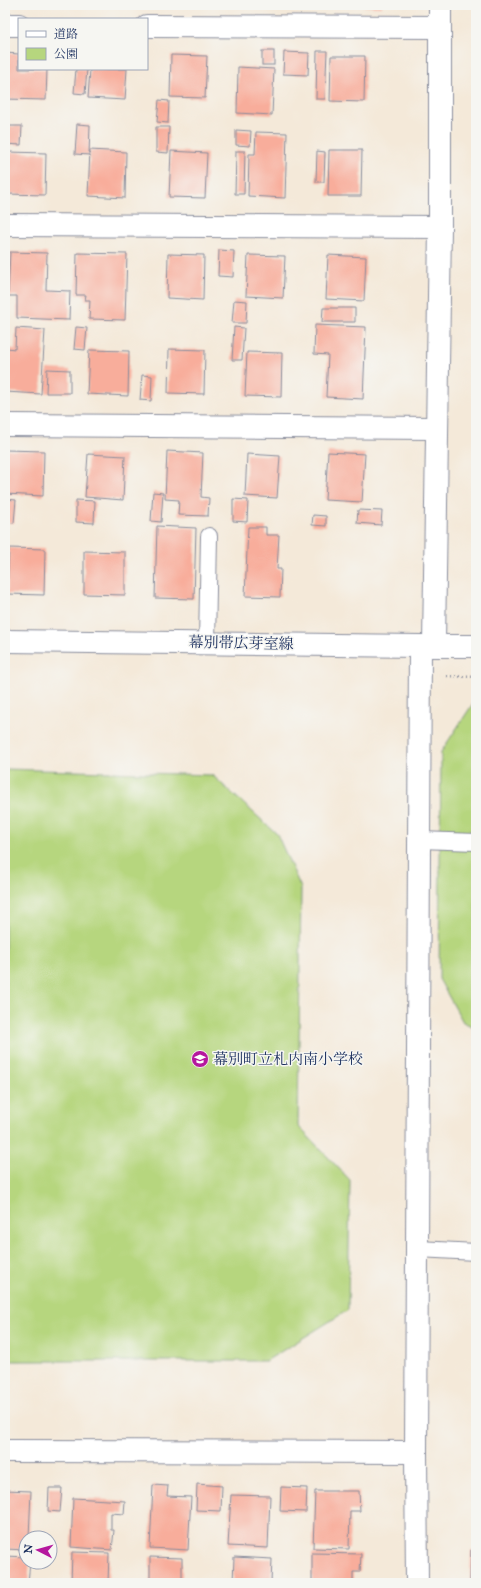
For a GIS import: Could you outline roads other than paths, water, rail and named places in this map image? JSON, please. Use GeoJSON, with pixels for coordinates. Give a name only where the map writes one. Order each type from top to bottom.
{"type":"FeatureCollection","features":[{"type":"Feature","properties":{"kind":"street"},"geometry":{"type":"LineString","coordinates":[[417,1583],[416,1452],[420,840],[436,428],[440,227],[440,5]]}},
{"type":"Feature","properties":{"kind":"street"},"geometry":{"type":"LineString","coordinates":[[5,25],[18,25]]}},
{"type":"Feature","properties":{"kind":"street"},"geometry":{"type":"LineString","coordinates":[[148,26],[440,27]]}},
{"type":"Feature","properties":{"kind":"street"},"geometry":{"type":"LineString","coordinates":[[5,225],[440,227]]}},
{"type":"Feature","properties":{"kind":"street"},"geometry":{"type":"LineString","coordinates":[[5,425],[436,428]]}},
{"type":"Feature","properties":{"kind":"street","name":"幕別帯広芽室線"},"geometry":{"type":"LineString","coordinates":[[5,641],[476,646]]}},
{"type":"Feature","properties":{"kind":"street"},"geometry":{"type":"LineString","coordinates":[[5,1451],[416,1452]]}},
{"type":"Feature","properties":{"kind":"lane"},"geometry":{"type":"LineString","coordinates":[[207,643],[209,536]]}},
{"type":"Feature","properties":{"kind":"lane"},"geometry":{"type":"LineString","coordinates":[[420,840],[476,842]]}},
{"type":"Feature","properties":{"kind":"lane"},"geometry":{"type":"LineString","coordinates":[[418,1248],[476,1252]]}},
{"type":"Feature","properties":{"kind":"place","name":"幕別町立札内南小学校"},"geometry":{"type":"Point","coordinates":[200,1059]}}]}
